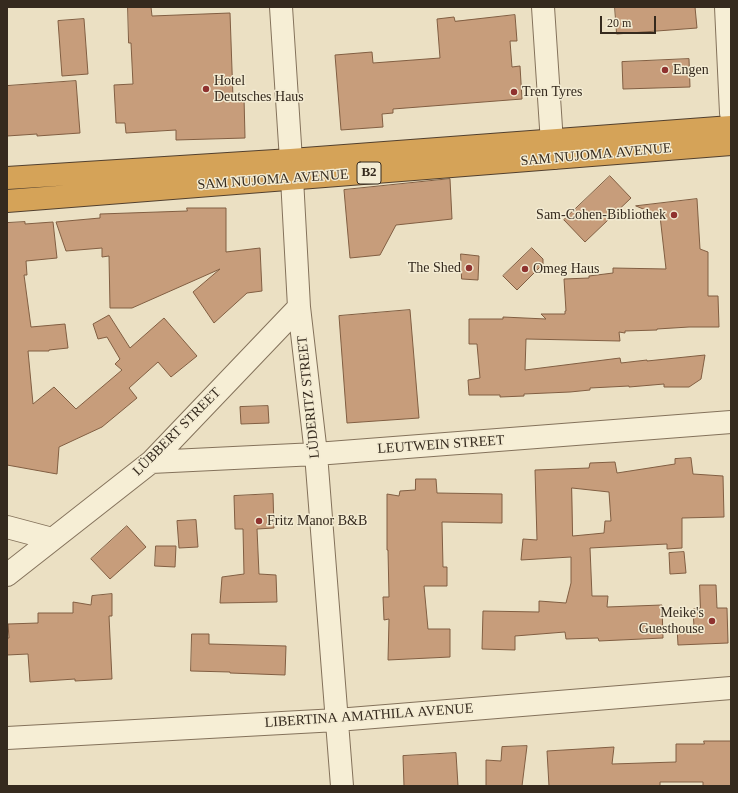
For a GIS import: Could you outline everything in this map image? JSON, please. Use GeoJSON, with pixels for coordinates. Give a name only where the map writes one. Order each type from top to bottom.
{"type":"FeatureCollection","features":[{"type":"Feature","properties":{"kind":"highway","name":"SAM NUJOMA AVENUE"},"geometry":{"type":"LineString","coordinates":[[7,201],[291,169],[553,149],[731,127]]}},
{"type":"Feature","properties":{"kind":"highway","name":"SAM NUJOMA AVENUE"},"geometry":{"type":"LineString","coordinates":[[553,149],[731,144]]}},
{"type":"Feature","properties":{"kind":"highway","name":"SAM NUJOMA AVENUE"},"geometry":{"type":"LineString","coordinates":[[7,178],[291,169]]}},
{"type":"Feature","properties":{"kind":"street","name":"LÜDERITZ STREET"},"geometry":{"type":"LineString","coordinates":[[281,7],[300,307],[316,454],[342,786]]}},
{"type":"Feature","properties":{"kind":"street"},"geometry":{"type":"LineString","coordinates":[[543,7],[553,149]]}},
{"type":"Feature","properties":{"kind":"street"},"geometry":{"type":"LineString","coordinates":[[726,7],[731,113]]}},
{"type":"Feature","properties":{"kind":"street","name":"LÜBBERT STREET"},"geometry":{"type":"LineString","coordinates":[[7,574],[151,462],[300,307]]}},
{"type":"Feature","properties":{"kind":"street","name":"LEUTWEIN STREET"},"geometry":{"type":"LineString","coordinates":[[151,462],[316,454],[731,422]]}},
{"type":"Feature","properties":{"kind":"street"},"geometry":{"type":"LineString","coordinates":[[7,527],[52,539]]}},
{"type":"Feature","properties":{"kind":"street","name":"LIBERTINA AMATHILA AVENUE"},"geometry":{"type":"LineString","coordinates":[[7,738],[337,720],[731,688]]}},
{"type":"Feature","properties":{"kind":"building"},"geometry":{"type":"Polygon","coordinates":[[[128,7],[151,7],[152,16],[230,13],[233,98],[244,97],[245,138],[176,140],[176,130],[126,133],[125,123],[116,123],[114,85],[133,84],[131,43],[129,43],[128,7]]]}},
{"type":"Feature","properties":{"kind":"building"},"geometry":{"type":"Polygon","coordinates":[[[615,7],[695,7],[697,28],[617,34],[615,7]]]}},
{"type":"Feature","properties":{"kind":"building"},"geometry":{"type":"Polygon","coordinates":[[[515,15],[517,41],[510,41],[512,67],[520,66],[522,99],[393,109],[393,113],[382,114],[383,127],[341,130],[335,55],[372,52],[373,63],[440,58],[437,19],[454,17],[455,21],[515,15]]]}},
{"type":"Feature","properties":{"kind":"building"},"geometry":{"type":"Polygon","coordinates":[[[84,19],[88,74],[62,76],[58,21],[84,19]]]}},
{"type":"Feature","properties":{"kind":"building"},"geometry":{"type":"Polygon","coordinates":[[[689,59],[690,87],[623,89],[622,62],[689,59]]]}},
{"type":"Feature","properties":{"kind":"building"},"geometry":{"type":"Polygon","coordinates":[[[76,81],[80,133],[37,136],[37,134],[7,136],[7,86],[76,81]]]}},
{"type":"Feature","properties":{"kind":"building"},"geometry":{"type":"Polygon","coordinates":[[[610,176],[631,198],[585,242],[564,220],[610,176]]]}},
{"type":"Feature","properties":{"kind":"building"},"geometry":{"type":"Polygon","coordinates":[[[450,179],[452,219],[396,225],[380,255],[350,258],[344,190],[450,179]]]}},
{"type":"Feature","properties":{"kind":"building"},"geometry":{"type":"Polygon","coordinates":[[[697,199],[700,249],[708,252],[708,296],[718,296],[719,327],[689,327],[625,331],[625,333],[619,332],[620,341],[526,339],[525,370],[620,358],[621,363],[705,355],[701,379],[689,387],[664,387],[664,384],[590,388],[590,390],[570,392],[524,394],[524,396],[500,397],[500,395],[469,395],[468,380],[480,378],[477,344],[469,344],[469,319],[503,319],[503,317],[546,319],[541,314],[565,314],[564,279],[589,278],[589,276],[613,273],[613,268],[666,269],[660,216],[636,206],[697,199]]]}},
{"type":"Feature","properties":{"kind":"building"},"geometry":{"type":"Polygon","coordinates":[[[187,208],[226,208],[226,252],[260,248],[262,291],[247,293],[214,323],[193,292],[220,269],[132,308],[110,308],[109,256],[102,257],[102,248],[66,251],[56,222],[100,218],[100,214],[187,211],[187,208]]]}},
{"type":"Feature","properties":{"kind":"building"},"geometry":{"type":"Polygon","coordinates":[[[25,222],[25,224],[53,222],[57,258],[26,261],[27,275],[24,275],[31,327],[65,324],[68,348],[49,351],[28,351],[33,404],[54,387],[76,409],[122,370],[115,364],[120,359],[107,337],[98,339],[93,324],[109,315],[130,348],[164,318],[197,356],[171,377],[158,362],[129,388],[137,398],[102,427],[59,447],[57,474],[7,465],[7,223],[25,222]]]}},
{"type":"Feature","properties":{"kind":"building","name":"Omeg Haus"},"geometry":{"type":"Polygon","coordinates":[[[532,248],[543,259],[543,264],[517,290],[503,276],[532,248]]]}},
{"type":"Feature","properties":{"kind":"building"},"geometry":{"type":"Polygon","coordinates":[[[461,254],[479,256],[478,280],[462,279],[461,254]]]}},
{"type":"Feature","properties":{"kind":"building"},"geometry":{"type":"Polygon","coordinates":[[[410,310],[419,418],[347,423],[339,316],[410,310]]]}},
{"type":"Feature","properties":{"kind":"building"},"geometry":{"type":"Polygon","coordinates":[[[268,406],[269,423],[241,424],[240,407],[268,406]]]}},
{"type":"Feature","properties":{"kind":"building"},"geometry":{"type":"Polygon","coordinates":[[[691,458],[693,474],[723,476],[724,517],[682,518],[682,548],[667,549],[667,544],[590,548],[592,596],[608,596],[607,607],[662,605],[663,638],[599,641],[598,638],[566,639],[565,632],[515,636],[515,650],[482,649],[483,611],[539,612],[539,601],[566,603],[571,583],[571,557],[521,560],[523,539],[537,540],[535,470],[589,468],[590,463],[615,462],[617,473],[675,464],[675,459],[691,458]],[[572,488],[573,536],[604,533],[605,521],[611,521],[609,492],[572,488]]]}},
{"type":"Feature","properties":{"kind":"building"},"geometry":{"type":"Polygon","coordinates":[[[416,479],[436,479],[437,493],[502,494],[502,523],[442,522],[443,567],[447,567],[447,586],[424,586],[428,629],[450,629],[450,657],[388,660],[389,619],[384,620],[383,597],[389,597],[387,494],[399,496],[400,491],[415,490],[416,479]]]}},
{"type":"Feature","properties":{"kind":"building"},"geometry":{"type":"Polygon","coordinates":[[[273,494],[274,528],[257,529],[259,574],[276,575],[277,602],[220,603],[222,577],[244,574],[243,529],[235,529],[234,496],[273,494]]]}},
{"type":"Feature","properties":{"kind":"building"},"geometry":{"type":"Polygon","coordinates":[[[196,520],[198,547],[179,548],[177,521],[196,520]]]}},
{"type":"Feature","properties":{"kind":"building"},"geometry":{"type":"Polygon","coordinates":[[[127,526],[146,547],[110,579],[91,559],[127,526]]]}},
{"type":"Feature","properties":{"kind":"building"},"geometry":{"type":"Polygon","coordinates":[[[156,546],[176,546],[175,567],[155,566],[156,546]]]}},
{"type":"Feature","properties":{"kind":"building"},"geometry":{"type":"Polygon","coordinates":[[[684,552],[686,573],[670,574],[669,553],[684,552]]]}},
{"type":"Feature","properties":{"kind":"building"},"geometry":{"type":"Polygon","coordinates":[[[700,585],[716,585],[717,608],[727,608],[728,643],[678,645],[677,627],[694,627],[693,609],[700,608],[700,585]]]}},
{"type":"Feature","properties":{"kind":"building"},"geometry":{"type":"Polygon","coordinates":[[[112,594],[112,616],[109,616],[112,679],[75,681],[75,679],[30,682],[28,654],[7,655],[7,638],[9,638],[8,624],[38,623],[38,613],[73,613],[73,602],[91,605],[92,596],[112,594]]]}},
{"type":"Feature","properties":{"kind":"building"},"geometry":{"type":"Polygon","coordinates":[[[192,634],[209,634],[209,644],[286,646],[285,675],[191,671],[192,634]]]}},
{"type":"Feature","properties":{"kind":"building"},"geometry":{"type":"Polygon","coordinates":[[[704,741],[731,741],[731,786],[703,786],[703,782],[660,782],[660,786],[549,786],[547,751],[614,747],[612,764],[676,762],[676,744],[704,744],[704,741]]]}},
{"type":"Feature","properties":{"kind":"building"},"geometry":{"type":"Polygon","coordinates":[[[527,746],[522,786],[486,786],[486,760],[501,761],[502,747],[527,746]]]}},
{"type":"Feature","properties":{"kind":"building"},"geometry":{"type":"Polygon","coordinates":[[[456,753],[458,786],[404,786],[403,756],[456,753]]]}},
{"type":"Feature","properties":{"kind":"place","name":"Engen"},"geometry":{"type":"Point","coordinates":[665,70]}},
{"type":"Feature","properties":{"kind":"place","name":"Hotel Deutsches Haus"},"geometry":{"type":"Point","coordinates":[206,89]}},
{"type":"Feature","properties":{"kind":"place","name":"Tren Tyres"},"geometry":{"type":"Point","coordinates":[514,92]}},
{"type":"Feature","properties":{"kind":"place","name":"Sam-Cohen-Bibliothek"},"geometry":{"type":"Point","coordinates":[674,215]}},
{"type":"Feature","properties":{"kind":"place","name":"The Shed"},"geometry":{"type":"Point","coordinates":[469,268]}},
{"type":"Feature","properties":{"kind":"place","name":"Omeg Haus"},"geometry":{"type":"Point","coordinates":[525,269]}},
{"type":"Feature","properties":{"kind":"place","name":"Fritz Manor B&B"},"geometry":{"type":"Point","coordinates":[259,521]}},
{"type":"Feature","properties":{"kind":"place","name":"Meike's Guesthouse"},"geometry":{"type":"Point","coordinates":[712,621]}}]}
